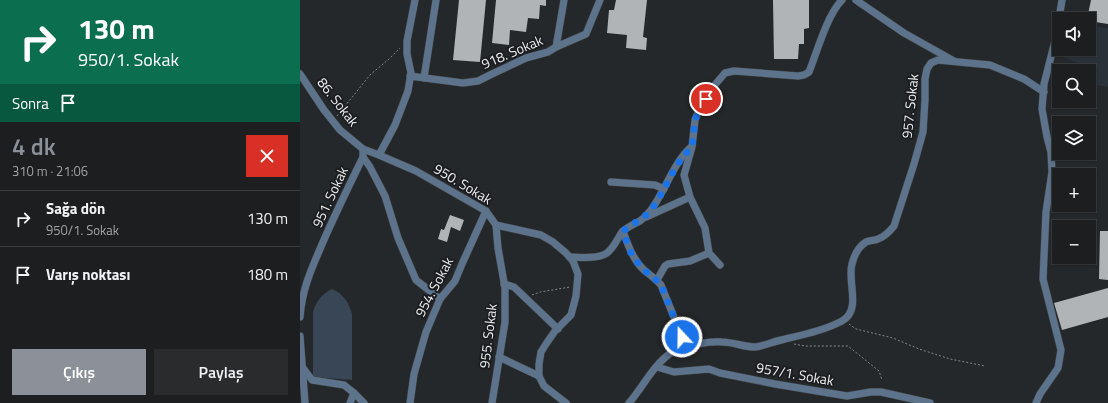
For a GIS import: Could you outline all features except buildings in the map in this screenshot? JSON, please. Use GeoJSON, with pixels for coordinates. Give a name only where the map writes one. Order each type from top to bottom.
{"type":"FeatureCollection","features":[{"type":"Feature","properties":{"kind":"street"},"geometry":{"type":"LineString","coordinates":[[379,155],[395,125],[408,91],[411,73],[407,54],[407,41],[416,0]]}},
{"type":"Feature","properties":{"kind":"street"},"geometry":{"type":"LineString","coordinates":[[424,78],[436,0]]}},
{"type":"Feature","properties":{"kind":"street"},"geometry":{"type":"LineString","coordinates":[[556,47],[564,0]]}},
{"type":"Feature","properties":{"kind":"street","name":"918. Sokak"},"geometry":{"type":"LineString","coordinates":[[410,76],[462,83],[478,81],[526,58],[548,52],[586,34],[600,0]]}},
{"type":"Feature","properties":{"kind":"street"},"geometry":{"type":"LineString","coordinates":[[720,265],[708,253],[705,228],[690,197],[684,175],[692,147],[695,120],[699,110],[713,87],[724,73],[734,71],[798,76],[809,72],[827,24],[842,0]]}},
{"type":"Feature","properties":{"kind":"street"},"geometry":{"type":"LineString","coordinates":[[856,0],[904,33],[956,62]]}},
{"type":"Feature","properties":{"kind":"street"},"geometry":{"type":"LineString","coordinates":[[1036,403],[1040,394],[1058,368],[1061,350],[1043,279],[1046,212],[1052,172],[1051,152],[1042,109],[1044,84],[1056,37],[1062,0]]}},
{"type":"Feature","properties":{"kind":"street","name":"957. Sokak"},"geometry":{"type":"LineString","coordinates":[[843,320],[851,312],[853,301],[850,278],[851,266],[855,255],[859,248],[867,242],[879,239],[887,234],[894,226],[923,132],[925,79],[927,69],[931,63],[938,60],[990,65],[1024,80],[1044,92]]}},
{"type":"Feature","properties":{"kind":"street","name":"86. Sokak"},"geometry":{"type":"LineString","coordinates":[[300,74],[340,130],[363,149],[379,155]]}},
{"type":"Feature","properties":{"kind":"street"},"geometry":{"type":"LineString","coordinates":[[642,220],[653,207],[685,153],[692,147]]}},
{"type":"Feature","properties":{"kind":"street"},"geometry":{"type":"LineString","coordinates":[[363,149],[363,157],[385,196],[398,238],[416,280],[440,299]]}},
{"type":"Feature","properties":{"kind":"street","name":"950. Sokak"},"geometry":{"type":"LineString","coordinates":[[379,155],[416,171],[486,211],[496,225],[541,235],[553,242],[573,261],[578,274],[577,287],[571,315],[558,329],[541,352],[539,376]]}},
{"type":"Feature","properties":{"kind":"street","name":"951. Sokak"},"geometry":{"type":"LineString","coordinates":[[300,317],[301,304],[306,284],[338,209],[363,157]]}},
{"type":"Feature","properties":{"kind":"street"},"geometry":{"type":"LineString","coordinates":[[611,182],[655,184],[664,189]]}},
{"type":"Feature","properties":{"kind":"street"},"geometry":{"type":"LineString","coordinates":[[570,257],[599,257],[607,254],[623,231],[642,220],[690,197]]}},
{"type":"Feature","properties":{"kind":"street","name":"954. Sokak"},"geometry":{"type":"LineString","coordinates":[[410,403],[414,374],[426,332],[440,299],[455,281],[486,211]]}},
{"type":"Feature","properties":{"kind":"street","name":"955. Sokak"},"geometry":{"type":"LineString","coordinates":[[492,403],[505,322],[504,284],[496,225]]}},
{"type":"Feature","properties":{"kind":"street"},"geometry":{"type":"LineString","coordinates":[[623,231],[636,262],[661,285],[682,337],[680,343],[656,367],[628,403]]}},
{"type":"Feature","properties":{"kind":"street"},"geometry":{"type":"LineString","coordinates":[[657,280],[665,266],[668,264],[690,261],[708,253]]}},
{"type":"Feature","properties":{"kind":"street"},"geometry":{"type":"LineString","coordinates":[[504,284],[514,287],[558,329]]}},
{"type":"Feature","properties":{"kind":"street"},"geometry":{"type":"LineString","coordinates":[[673,351],[698,344],[721,342],[756,347],[813,332],[843,320]]}},
{"type":"Feature","properties":{"kind":"street"},"geometry":{"type":"LineString","coordinates":[[300,336],[303,368],[303,401]]}},
{"type":"Feature","properties":{"kind":"street"},"geometry":{"type":"LineString","coordinates":[[499,357],[539,376],[544,386],[566,403]]}},
{"type":"Feature","properties":{"kind":"street","name":"957/1. Sokak"},"geometry":{"type":"LineString","coordinates":[[656,367],[674,372],[709,369],[720,373],[775,384],[847,396],[881,392],[930,403]]}},
{"type":"Feature","properties":{"kind":"street"},"geometry":{"type":"LineString","coordinates":[[303,368],[312,380],[344,386],[364,403]]}},
{"type":"Feature","properties":{"kind":"street"},"geometry":{"type":"LineString","coordinates":[[350,403],[354,393]]}},
{"type":"Feature","properties":{"kind":"path"},"geometry":{"type":"LineString","coordinates":[[333,121],[370,75],[407,41]]}},
{"type":"Feature","properties":{"kind":"path"},"geometry":{"type":"LineString","coordinates":[[526,298],[540,292],[577,287]]}},
{"type":"Feature","properties":{"kind":"path"},"geometry":{"type":"LineString","coordinates":[[843,320],[856,329],[894,338],[919,349],[950,358],[985,366]]}},
{"type":"Feature","properties":{"kind":"path"},"geometry":{"type":"LineString","coordinates":[[792,343],[805,346],[848,346],[879,371],[882,380]]}},
{"type":"Feature","properties":{"kind":"shaded area"},"geometry":{"type":"Polygon","coordinates":[[[1096,26],[1108,28],[1108,87],[1096,85],[1096,64],[1081,64],[1060,56],[1096,56],[1096,26]]]}},
{"type":"Feature","properties":{"kind":"shaded area"},"geometry":{"type":"Polygon","coordinates":[[[332,289],[345,299],[352,314],[352,380],[313,377],[313,312],[320,298],[332,289]]]}},
{"type":"Feature","properties":{"kind":"route"},"geometry":{"type":"LineString","coordinates":[[682,337],[661,285],[636,262],[623,231],[642,220],[659,198],[685,153],[692,147],[695,120],[706,99]]}}]}
